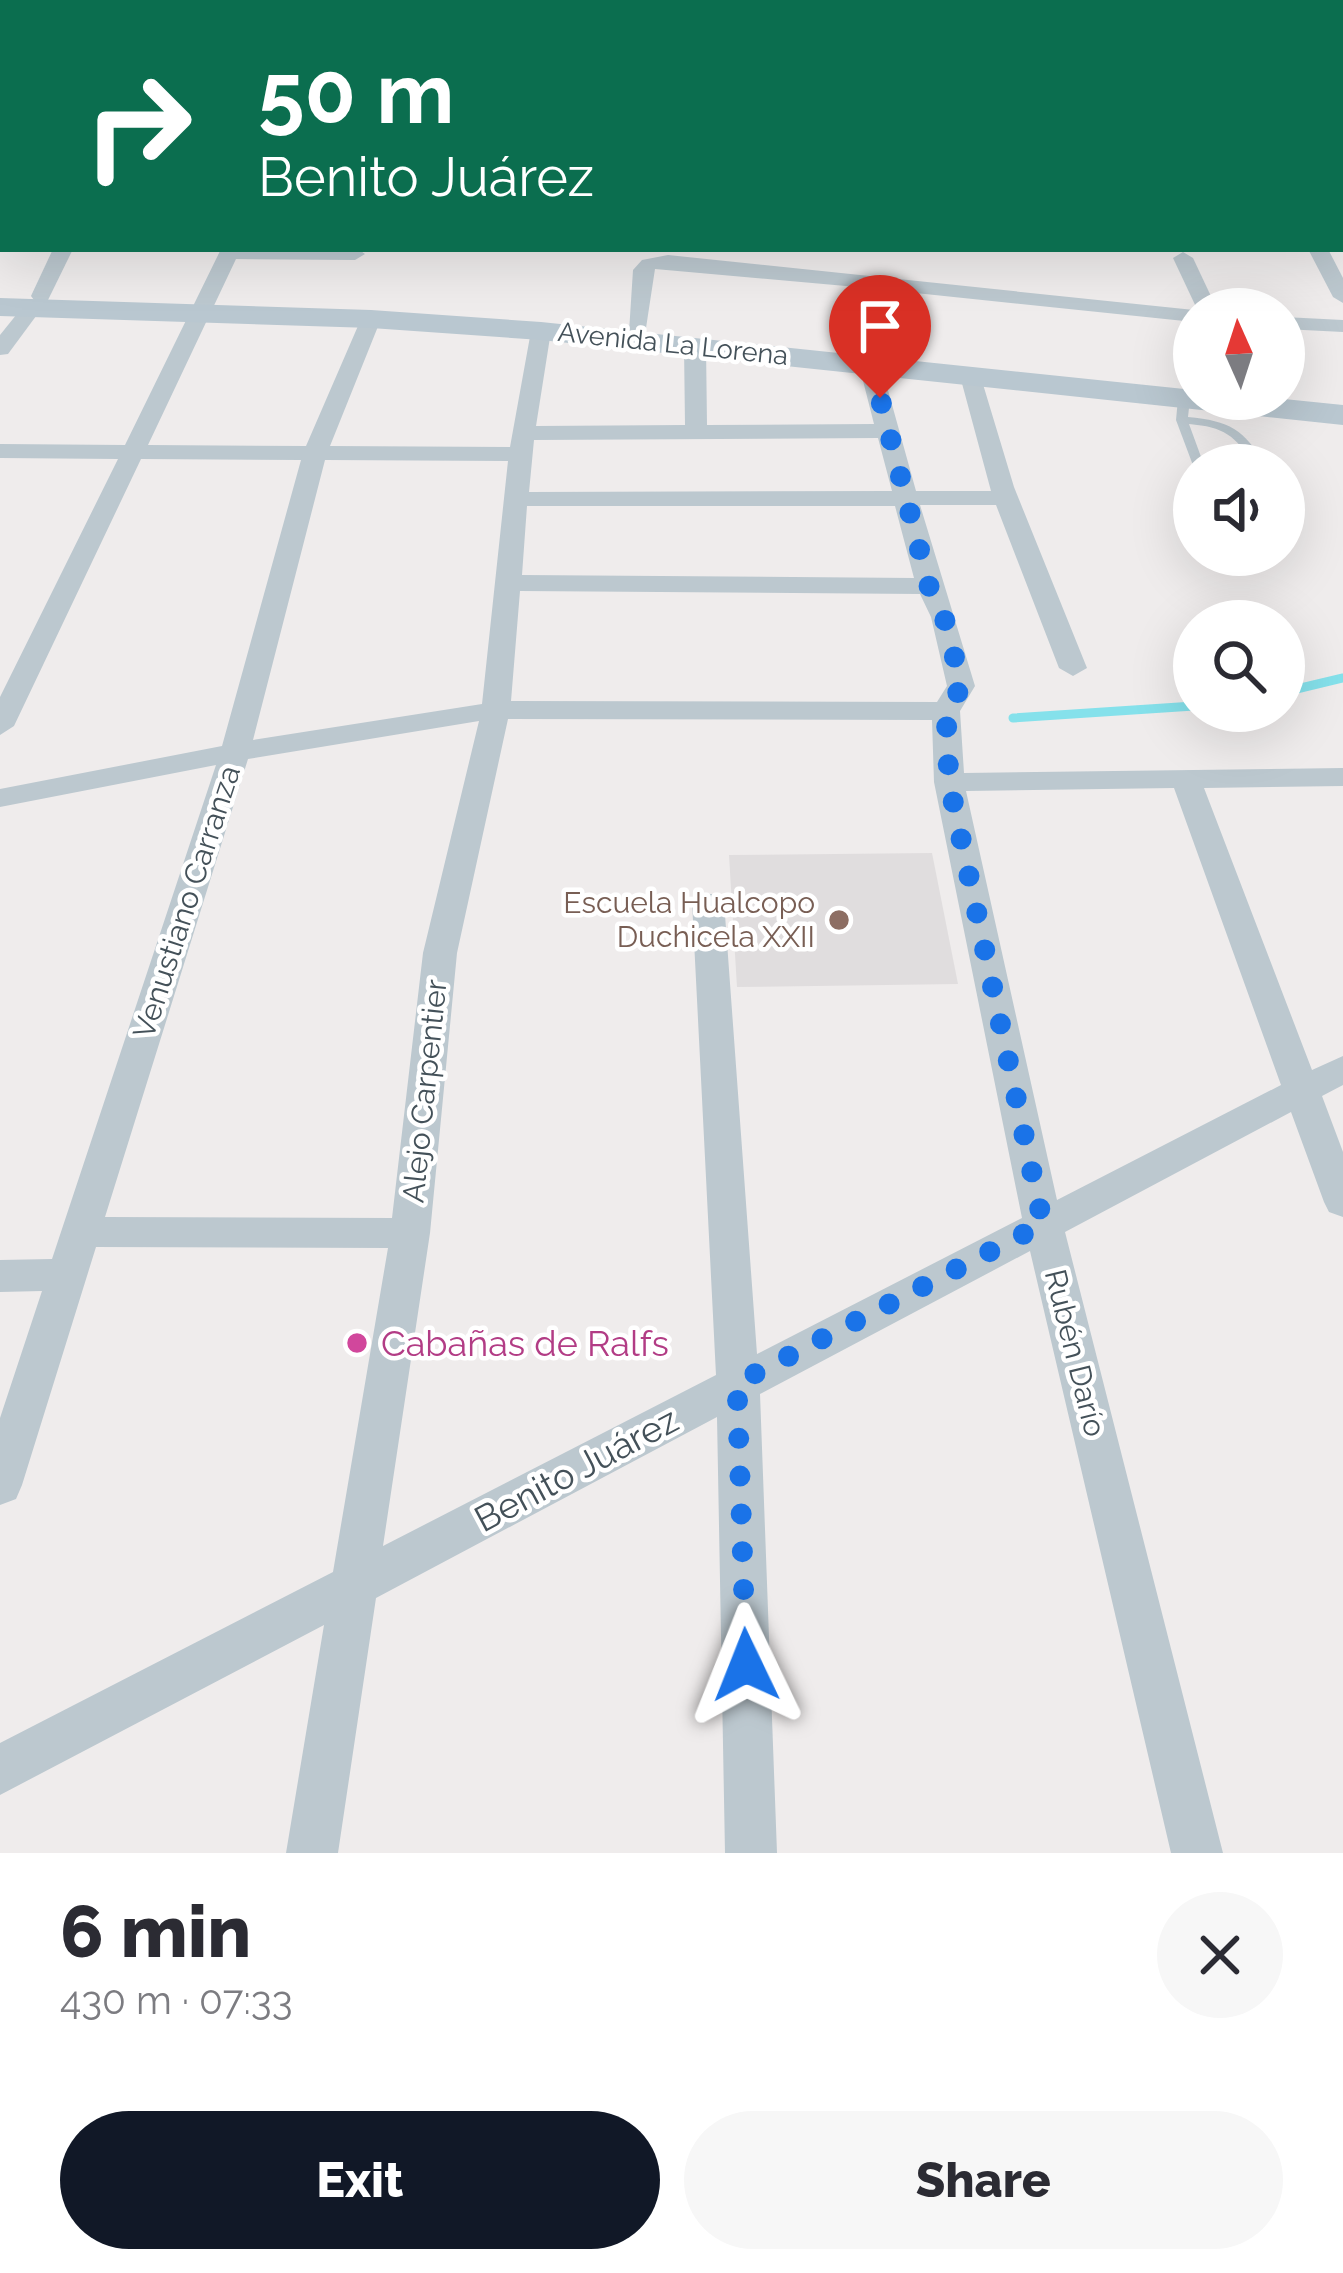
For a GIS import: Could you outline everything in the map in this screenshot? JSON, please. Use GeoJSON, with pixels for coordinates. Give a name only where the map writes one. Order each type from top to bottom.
{"type":"FeatureCollection","features":[{"type":"Feature","properties":{"kind":"main road","name":"Avenida La Lorena"},"geometry":{"type":"LineString","coordinates":[[0,296],[24,304],[205,307],[636,328],[1173,400]]}},
{"type":"Feature","properties":{"kind":"main road","name":"Avenida La Lorena"},"geometry":{"type":"LineString","coordinates":[[205,307],[869,359],[1173,400]]}},
{"type":"Feature","properties":{"kind":"main road"},"geometry":{"type":"LineString","coordinates":[[1305,396],[1343,400]]}},
{"type":"Feature","properties":{"kind":"main road","name":"Avenida La Lorena"},"geometry":{"type":"LineString","coordinates":[[1305,412],[1343,415]]}},
{"type":"Feature","properties":{"kind":"street"},"geometry":{"type":"LineString","coordinates":[[0,349],[61,252]]}},
{"type":"Feature","properties":{"kind":"street"},"geometry":{"type":"LineString","coordinates":[[0,725],[231,252]]}},
{"type":"Feature","properties":{"kind":"street"},"geometry":{"type":"LineString","coordinates":[[272,252],[355,254]]}},
{"type":"Feature","properties":{"kind":"street"},"geometry":{"type":"LineString","coordinates":[[1320,252],[1343,298]]}},
{"type":"Feature","properties":{"kind":"street"},"geometry":{"type":"LineString","coordinates":[[1183,258],[1197,288]]}},
{"type":"Feature","properties":{"kind":"street"},"geometry":{"type":"LineString","coordinates":[[636,328],[643,270],[649,264],[668,261],[1173,314]]}},
{"type":"Feature","properties":{"kind":"street"},"geometry":{"type":"LineString","coordinates":[[869,359],[878,285]]}},
{"type":"Feature","properties":{"kind":"street","name":"Venustiano Carranza"},"geometry":{"type":"LineString","coordinates":[[0,1484],[235,752],[315,453],[371,319]]}},
{"type":"Feature","properties":{"kind":"street"},"geometry":{"type":"LineString","coordinates":[[1305,323],[1343,326]]}},
{"type":"Feature","properties":{"kind":"street","name":"Alejo Carpentier"},"geometry":{"type":"LineString","coordinates":[[312,1853],[410,1233],[440,953],[496,710],[522,444],[541,331]]}},
{"type":"Feature","properties":{"kind":"street"},"geometry":{"type":"LineString","coordinates":[[694,346],[696,432]]}},
{"type":"Feature","properties":{"kind":"street","name":"Rubén Darío"},"geometry":{"type":"LineString","coordinates":[[869,359],[929,586],[944,617],[962,686],[946,711],[949,782],[1043,1224],[1197,1853]]}},
{"type":"Feature","properties":{"kind":"street"},"geometry":{"type":"LineString","coordinates":[[970,376],[1007,499],[1073,668]]}},
{"type":"Feature","properties":{"kind":"street"},"geometry":{"type":"LineString","coordinates":[[0,452],[315,453],[696,432],[890,431]]}},
{"type":"Feature","properties":{"kind":"street"},"geometry":{"type":"LineString","coordinates":[[516,499],[1007,499]]}},
{"type":"Feature","properties":{"kind":"street"},"geometry":{"type":"LineString","coordinates":[[508,583],[929,586]]}},
{"type":"Feature","properties":{"kind":"street"},"geometry":{"type":"LineString","coordinates":[[0,798],[235,752],[496,710],[946,711]]}},
{"type":"Feature","properties":{"kind":"street"},"geometry":{"type":"LineString","coordinates":[[949,782],[1343,776]]}},
{"type":"Feature","properties":{"kind":"street"},"geometry":{"type":"LineString","coordinates":[[1186,780],[1343,1202]]}},
{"type":"Feature","properties":{"kind":"street"},"geometry":{"type":"LineString","coordinates":[[708,901],[737,1383],[751,1853]]}},
{"type":"Feature","properties":{"kind":"street","name":"Benito Juárez"},"geometry":{"type":"LineString","coordinates":[[0,1770],[1343,1069]]}},
{"type":"Feature","properties":{"kind":"street"},"geometry":{"type":"LineString","coordinates":[[81,1232],[410,1233]]}},
{"type":"Feature","properties":{"kind":"street"},"geometry":{"type":"LineString","coordinates":[[0,1276],[67,1275]]}},
{"type":"Feature","properties":{"kind":"lane"},"geometry":{"type":"LineString","coordinates":[[1216,420],[1241,433],[1248,444]]}},
{"type":"Feature","properties":{"kind":"shaded area","name":"Escuela Hualcopo Duchicela XXII"},"geometry":{"type":"Polygon","coordinates":[[[932,853],[958,984],[737,987],[729,855],[932,853]]]}},
{"type":"Feature","properties":{"kind":"waterway"},"geometry":{"type":"LineString","coordinates":[[1305,687],[1343,678]]}},
{"type":"Feature","properties":{"kind":"waterway"},"geometry":{"type":"LineString","coordinates":[[1013,718],[1173,707]]}},
{"type":"Feature","properties":{"kind":"place","name":"Escuela Hualcopo Duchicela XXII"},"geometry":{"type":"Point","coordinates":[839,920]}},
{"type":"Feature","properties":{"kind":"place","name":"Cabañas de Ralfs"},"geometry":{"type":"Point","coordinates":[357,1343]}},
{"type":"Feature","properties":{"kind":"route"},"geometry":{"type":"LineString","coordinates":[[746,1665],[737,1383],[1043,1224],[949,782],[946,711],[962,686],[944,617],[929,586],[880,398]]}}]}
